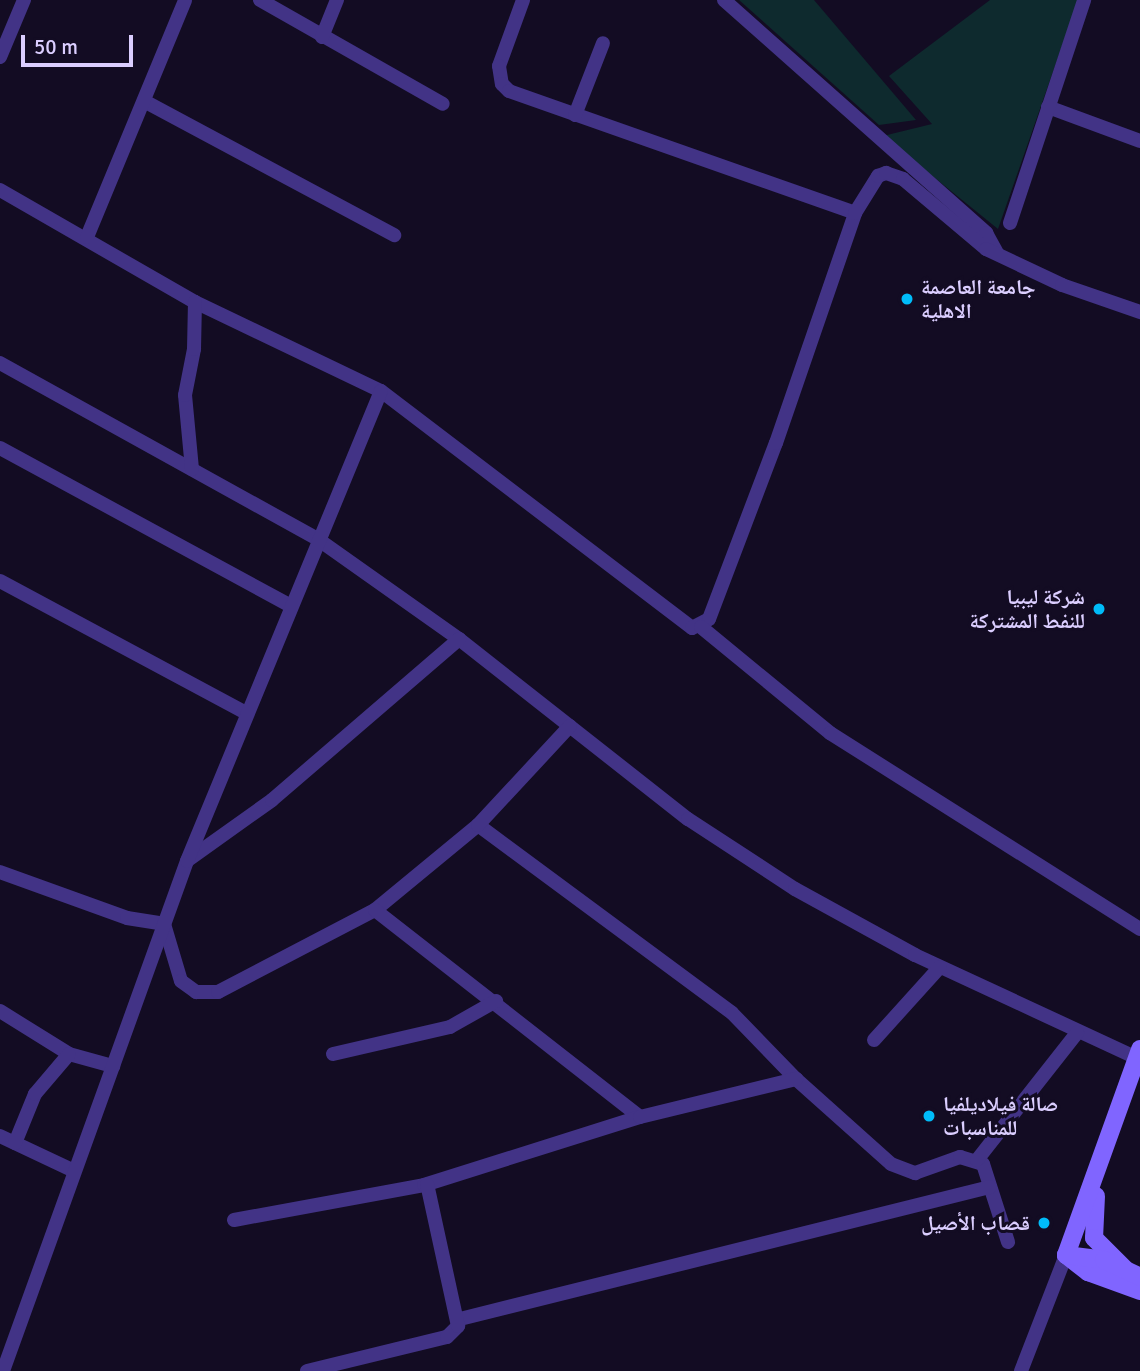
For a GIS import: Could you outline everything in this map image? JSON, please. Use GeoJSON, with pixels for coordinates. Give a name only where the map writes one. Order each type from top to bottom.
{"type":"FeatureCollection","features":[{"type":"Feature","properties":{"kind":"street"},"geometry":{"type":"LineString","coordinates":[[0,57],[24,0]]}},
{"type":"Feature","properties":{"kind":"street"},"geometry":{"type":"LineString","coordinates":[[86,237],[185,0]]}},
{"type":"Feature","properties":{"kind":"street"},"geometry":{"type":"LineString","coordinates":[[260,0],[443,104]]}},
{"type":"Feature","properties":{"kind":"street"},"geometry":{"type":"LineString","coordinates":[[322,37],[337,0]]}},
{"type":"Feature","properties":{"kind":"street"},"geometry":{"type":"LineString","coordinates":[[523,0],[499,66],[502,84],[509,91],[855,213]]}},
{"type":"Feature","properties":{"kind":"street"},"geometry":{"type":"LineString","coordinates":[[724,0],[986,233],[997,253]]}},
{"type":"Feature","properties":{"kind":"street"},"geometry":{"type":"LineString","coordinates":[[1010,223],[1084,0]]}},
{"type":"Feature","properties":{"kind":"street"},"geometry":{"type":"LineString","coordinates":[[575,115],[603,43]]}},
{"type":"Feature","properties":{"kind":"street"},"geometry":{"type":"LineString","coordinates":[[144,101],[394,235]]}},
{"type":"Feature","properties":{"kind":"street"},"geometry":{"type":"LineString","coordinates":[[1048,107],[1140,141]]}},
{"type":"Feature","properties":{"kind":"street"},"geometry":{"type":"LineString","coordinates":[[701,627],[709,619],[776,443],[855,213],[872,181],[886,173],[895,175],[975,242],[1062,285],[1140,313]]}},
{"type":"Feature","properties":{"kind":"street"},"geometry":{"type":"LineString","coordinates":[[0,190],[86,237],[194,302],[381,391],[683,623],[701,627],[830,733],[1140,929]]}},
{"type":"Feature","properties":{"kind":"street"},"geometry":{"type":"LineString","coordinates":[[192,469],[185,395],[194,349],[194,302]]}},
{"type":"Feature","properties":{"kind":"street"},"geometry":{"type":"LineString","coordinates":[[0,363],[319,540],[459,639],[720,840],[795,888],[940,967],[1077,1033],[1138,1053],[1066,1255],[1021,1371]]}},
{"type":"Feature","properties":{"kind":"street"},"geometry":{"type":"LineString","coordinates":[[3,1371],[72,1170],[113,1066],[187,861],[289,605],[381,391]]}},
{"type":"Feature","properties":{"kind":"street"},"geometry":{"type":"LineString","coordinates":[[0,448],[289,605]]}},
{"type":"Feature","properties":{"kind":"street"},"geometry":{"type":"LineString","coordinates":[[0,582],[246,713]]}},
{"type":"Feature","properties":{"kind":"street"},"geometry":{"type":"LineString","coordinates":[[187,861],[272,800],[459,639]]}},
{"type":"Feature","properties":{"kind":"street"},"geometry":{"type":"LineString","coordinates":[[164,924],[181,981],[206,994],[218,992],[375,910],[478,825],[570,726]]}},
{"type":"Feature","properties":{"kind":"street"},"geometry":{"type":"LineString","coordinates":[[478,825],[732,1013],[796,1079],[899,1169],[915,1173],[960,1157],[977,1160]]}},
{"type":"Feature","properties":{"kind":"street"},"geometry":{"type":"LineString","coordinates":[[0,872],[127,918],[164,924]]}},
{"type":"Feature","properties":{"kind":"street"},"geometry":{"type":"LineString","coordinates":[[375,910],[496,1001],[640,1117]]}},
{"type":"Feature","properties":{"kind":"street"},"geometry":{"type":"LineString","coordinates":[[874,1040],[940,967]]}},
{"type":"Feature","properties":{"kind":"street"},"geometry":{"type":"LineString","coordinates":[[332,1054],[450,1027],[496,1001]]}},
{"type":"Feature","properties":{"kind":"street"},"geometry":{"type":"LineString","coordinates":[[0,1011],[69,1054],[113,1066]]}},
{"type":"Feature","properties":{"kind":"street"},"geometry":{"type":"LineString","coordinates":[[977,1160],[1077,1033]]}},
{"type":"Feature","properties":{"kind":"street"},"geometry":{"type":"LineString","coordinates":[[15,1143],[36,1094],[69,1054]]}},
{"type":"Feature","properties":{"kind":"street"},"geometry":{"type":"LineString","coordinates":[[234,1220],[427,1184],[640,1117],[796,1079]]}},
{"type":"Feature","properties":{"kind":"street"},"geometry":{"type":"LineString","coordinates":[[0,1136],[72,1170]]}},
{"type":"Feature","properties":{"kind":"street"},"geometry":{"type":"LineString","coordinates":[[1101,1159],[1092,1231],[1098,1244],[1133,1274]]}},
{"type":"Feature","properties":{"kind":"street"},"geometry":{"type":"LineString","coordinates":[[977,1160],[990,1187],[1008,1242]]}},
{"type":"Feature","properties":{"kind":"street"},"geometry":{"type":"LineString","coordinates":[[427,1184],[460,1318]]}},
{"type":"Feature","properties":{"kind":"street"},"geometry":{"type":"LineString","coordinates":[[307,1371],[447,1336],[460,1318],[990,1187]]}},
{"type":"Feature","properties":{"kind":"street"},"geometry":{"type":"LineString","coordinates":[[1066,1255],[1095,1258],[1133,1274]]}},
{"type":"Feature","properties":{"kind":"street"},"geometry":{"type":"LineString","coordinates":[[1066,1255],[1088,1272],[1140,1291]]}},
{"type":"Feature","properties":{"kind":"green space"},"geometry":{"type":"Polygon","coordinates":[[[739,0],[814,0],[916,120],[879,125],[739,0]]]}},
{"type":"Feature","properties":{"kind":"green space"},"geometry":{"type":"Polygon","coordinates":[[[990,0],[1078,0],[998,229],[883,136],[932,124],[889,76],[990,0]]]}},
{"type":"Feature","properties":{"kind":"place","name":"جامعة العاصمة الاهلية"},"geometry":{"type":"Point","coordinates":[907,299]}},
{"type":"Feature","properties":{"kind":"place","name":"شركة ليبيا للنفط المشتركة"},"geometry":{"type":"Point","coordinates":[1099,609]}},
{"type":"Feature","properties":{"kind":"place","name":"صالة فيلاديلفيا للمناسبات"},"geometry":{"type":"Point","coordinates":[929,1116]}},
{"type":"Feature","properties":{"kind":"place","name":"قصاب الأصيل"},"geometry":{"type":"Point","coordinates":[1044,1223]}}]}
